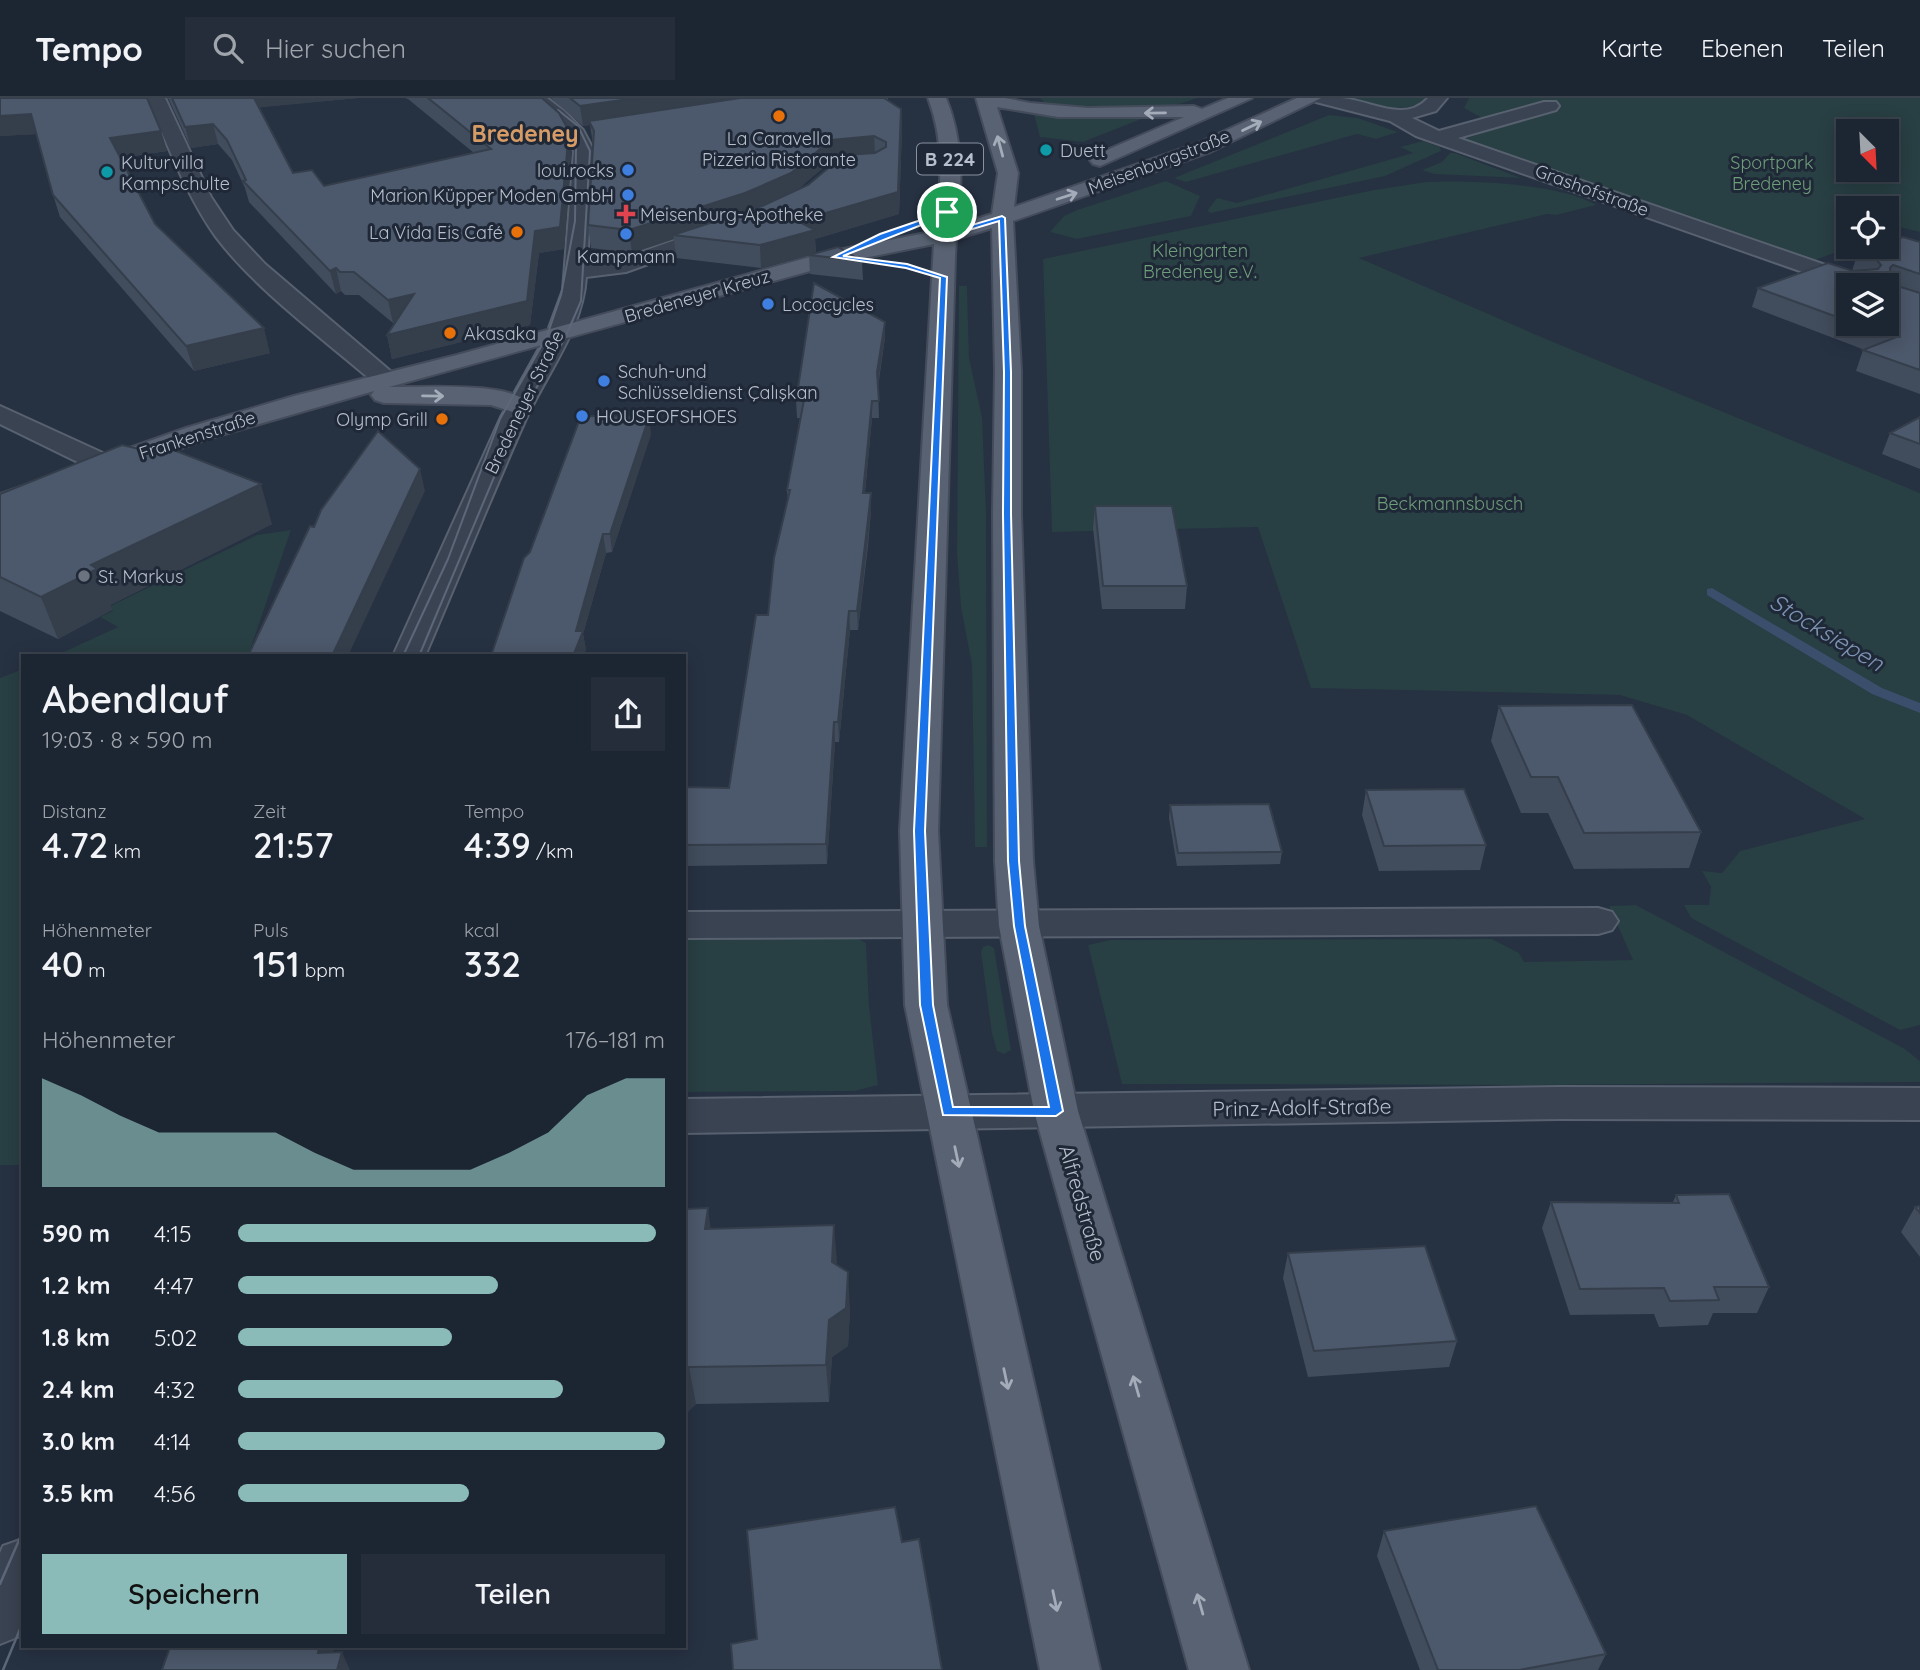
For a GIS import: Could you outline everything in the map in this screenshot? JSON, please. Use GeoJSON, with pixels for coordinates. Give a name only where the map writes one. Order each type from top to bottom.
{"type":"FeatureCollection","features":[{"type":"Feature","properties":{"kind":"main road","name":"B 224"},"geometry":{"type":"LineString","coordinates":[[937,98],[950,149],[961,214],[923,271],[919,831],[926,1005],[947,1112],[1070,1670]]}},
{"type":"Feature","properties":{"kind":"main road"},"geometry":{"type":"LineString","coordinates":[[986,98],[1001,105],[1023,108],[1082,111],[1172,113],[1223,106]]}},
{"type":"Feature","properties":{"kind":"main road","name":"Alfredstraße"},"geometry":{"type":"LineString","coordinates":[[986,98],[1008,173],[1002,218],[1008,372],[1007,514],[1013,847],[1019,926],[1056,1111],[1219,1670]]}},
{"type":"Feature","properties":{"kind":"main road","name":"Meisenburgstraße"},"geometry":{"type":"LineString","coordinates":[[1085,165],[1243,98]]}},
{"type":"Feature","properties":{"kind":"main road","name":"Meisenburgstraße"},"geometry":{"type":"LineString","coordinates":[[1002,218],[1203,148],[1312,98]]}},
{"type":"Feature","properties":{"kind":"main road"},"geometry":{"type":"LineString","coordinates":[[1005,195],[1026,187]]}},
{"type":"Feature","properties":{"kind":"main road","name":"Bredeneyer Kreuz"},"geometry":{"type":"LineString","coordinates":[[558,336],[836,257],[961,214],[1005,195]]}},
{"type":"Feature","properties":{"kind":"main road","name":"Bredeneyer Kreuz"},"geometry":{"type":"LineString","coordinates":[[961,214],[1002,218]]}},
{"type":"Feature","properties":{"kind":"main road"},"geometry":{"type":"LineString","coordinates":[[836,257],[923,271]]}},
{"type":"Feature","properties":{"kind":"main road","name":"Frankenstraße"},"geometry":{"type":"LineString","coordinates":[[0,505],[106,465],[316,398],[558,336]]}},
{"type":"Feature","properties":{"kind":"main road","name":"Frankenstraße"},"geometry":{"type":"LineString","coordinates":[[316,398],[494,397],[510,400],[519,406]]}},
{"type":"Feature","properties":{"kind":"street"},"geometry":{"type":"LineString","coordinates":[[156,98],[201,197],[225,234],[257,269],[386,380]]}},
{"type":"Feature","properties":{"kind":"street","name":"Bredeneyer Straße"},"geometry":{"type":"LineString","coordinates":[[410,654],[519,406],[558,336],[574,290],[586,134],[535,98]]}},
{"type":"Feature","properties":{"kind":"street","name":"Grashofstraße"},"geometry":{"type":"LineString","coordinates":[[1322,98],[1397,117],[1440,137],[1836,276]]}},
{"type":"Feature","properties":{"kind":"street"},"geometry":{"type":"LineString","coordinates":[[1397,117],[1430,107],[1438,98]]}},
{"type":"Feature","properties":{"kind":"street"},"geometry":{"type":"LineString","coordinates":[[1440,137],[1550,106]]}},
{"type":"Feature","properties":{"kind":"street"},"geometry":{"type":"LineString","coordinates":[[577,271],[618,267],[747,222]]}},
{"type":"Feature","properties":{"kind":"street"},"geometry":{"type":"LineString","coordinates":[[0,414],[106,465]]}},
{"type":"Feature","properties":{"kind":"street"},"geometry":{"type":"LineString","coordinates":[[686,925],[881,922],[921,926],[1019,926],[1598,921]]}},
{"type":"Feature","properties":{"kind":"street","name":"Prinz-Adolf-Straße"},"geometry":{"type":"LineString","coordinates":[[686,1115],[895,1115],[1560,1103],[1920,1104]]}},
{"type":"Feature","properties":{"kind":"street"},"geometry":{"type":"LineString","coordinates":[[0,1616],[21,1569]]}},
{"type":"Feature","properties":{"kind":"green space"},"geometry":{"type":"Polygon","coordinates":[[[1040,98],[1197,98],[1161,107],[1122,109],[1045,103],[1040,98]]]}},
{"type":"Feature","properties":{"kind":"green space"},"geometry":{"type":"Polygon","coordinates":[[[1350,98],[1426,98],[1412,106],[1390,108],[1357,102],[1350,98]]]}},
{"type":"Feature","properties":{"kind":"green space","name":"Sportpark Bredeney"},"geometry":{"type":"Polygon","coordinates":[[[1469,98],[1920,98],[1920,232],[1899,227],[1899,196],[1836,196],[1836,252],[1808,263],[1457,142],[1498,127],[1464,108],[1469,98]]]}},
{"type":"Feature","properties":{"kind":"green space"},"geometry":{"type":"Polygon","coordinates":[[[1034,114],[1149,116],[1083,142],[1040,137],[1034,114]]]}},
{"type":"Feature","properties":{"kind":"green space"},"geometry":{"type":"Polygon","coordinates":[[[1329,115],[1358,118],[1398,132],[1376,139],[1357,134],[1186,182],[1174,178],[1329,115]]]}},
{"type":"Feature","properties":{"kind":"green space"},"geometry":{"type":"Polygon","coordinates":[[[1423,141],[1440,147],[1441,151],[1385,176],[1211,213],[1207,211],[1217,198],[1237,203],[1413,153],[1400,147],[1423,141]]]}},
{"type":"Feature","properties":{"kind":"green space"},"geometry":{"type":"Polygon","coordinates":[[[1450,153],[1521,178],[1434,174],[1422,170],[1442,162],[1450,153]]]}},
{"type":"Feature","properties":{"kind":"green space"},"geometry":{"type":"Polygon","coordinates":[[[1166,181],[1200,196],[1191,216],[1077,239],[1050,232],[1064,216],[1077,210],[1166,181]]]}},
{"type":"Feature","properties":{"kind":"green space","name":"Beckmannsbusch"},"geometry":{"type":"Polygon","coordinates":[[[1426,182],[1513,184],[1560,192],[1596,205],[1359,258],[1546,339],[1920,493],[1920,1025],[1900,1030],[1691,918],[1684,905],[1709,905],[1711,887],[1702,871],[1722,873],[1740,851],[1865,819],[1687,715],[1620,695],[1311,688],[1258,527],[1052,532],[1043,259],[1374,190],[1426,182]]]}},
{"type":"Feature","properties":{"kind":"green space"},"geometry":{"type":"Polygon","coordinates":[[[959,286],[967,286],[969,358],[982,417],[986,511],[987,847],[975,847],[972,665],[961,607],[957,554],[959,286]]]}},
{"type":"Feature","properties":{"kind":"green space"},"geometry":{"type":"Polygon","coordinates":[[[291,530],[249,654],[59,654],[118,627],[100,617],[113,611],[108,607],[257,535],[291,530]]]}},
{"type":"Feature","properties":{"kind":"green space"},"geometry":{"type":"Polygon","coordinates":[[[21,670],[21,1165],[0,1165],[0,678],[21,670]]]}},
{"type":"Feature","properties":{"kind":"green space"},"geometry":{"type":"Polygon","coordinates":[[[1636,905],[1905,1049],[1920,1061],[1920,1082],[1122,1084],[1088,945],[1110,940],[1492,939],[1519,953],[1524,962],[1633,960],[1609,906],[1636,905]]]}},
{"type":"Feature","properties":{"kind":"green space"},"geometry":{"type":"Polygon","coordinates":[[[855,937],[866,943],[869,1005],[878,1085],[855,1091],[686,1092],[686,938],[855,937]]]}},
{"type":"Feature","properties":{"kind":"green space"},"geometry":{"type":"Polygon","coordinates":[[[989,945],[994,948],[1011,1050],[1004,1054],[997,1051],[992,1034],[981,952],[983,947],[989,945]]]}},
{"type":"Feature","properties":{"kind":"building"},"geometry":{"type":"Polygon","coordinates":[[[0,98],[147,98],[161,131],[110,138],[155,224],[264,328],[186,346],[53,195],[31,114],[0,116],[0,98]]]}},
{"type":"Feature","properties":{"kind":"building"},"geometry":{"type":"Polygon","coordinates":[[[172,98],[254,98],[293,173],[312,170],[324,186],[491,149],[428,98],[542,98],[559,113],[569,131],[560,227],[535,231],[527,301],[387,335],[414,294],[388,300],[354,272],[340,272],[336,268],[330,271],[243,181],[246,180],[227,140],[213,124],[185,127],[172,98]]]}},
{"type":"Feature","properties":{"kind":"building"},"geometry":{"type":"Polygon","coordinates":[[[570,98],[636,98],[580,106],[570,98]]]}},
{"type":"Feature","properties":{"kind":"building"},"geometry":{"type":"Polygon","coordinates":[[[740,98],[884,98],[901,109],[898,192],[798,221],[815,230],[760,245],[673,235],[762,206],[808,185],[844,155],[875,153],[886,147],[886,142],[874,136],[831,140],[791,173],[745,193],[629,230],[588,225],[594,131],[589,121],[740,98]]]}},
{"type":"Feature","properties":{"kind":"building"},"geometry":{"type":"Polygon","coordinates":[[[1899,238],[1920,242],[1920,274],[1893,265],[1890,273],[1836,273],[1836,317],[1758,288],[1828,263],[1853,271],[1878,269],[1881,265],[1876,259],[1899,259],[1899,238]]]}},
{"type":"Feature","properties":{"kind":"building"},"geometry":{"type":"Polygon","coordinates":[[[838,247],[862,261],[809,255],[838,247]]]}},
{"type":"Feature","properties":{"kind":"building"},"geometry":{"type":"Polygon","coordinates":[[[814,283],[885,322],[877,372],[879,401],[872,401],[863,493],[871,493],[857,611],[849,611],[838,722],[834,722],[826,844],[686,845],[686,787],[729,788],[756,615],[768,615],[774,558],[790,490],[787,490],[804,400],[796,401],[814,283]]]}},
{"type":"Feature","properties":{"kind":"building"},"geometry":{"type":"Polygon","coordinates":[[[1899,286],[1920,293],[1920,370],[1863,350],[1894,338],[1889,336],[1899,336],[1899,286]]]}},
{"type":"Feature","properties":{"kind":"building"},"geometry":{"type":"Polygon","coordinates":[[[581,416],[649,417],[610,534],[603,534],[576,631],[583,631],[574,654],[492,654],[524,558],[530,552],[581,416]]]}},
{"type":"Feature","properties":{"kind":"building"},"geometry":{"type":"Polygon","coordinates":[[[1920,417],[1920,444],[1890,433],[1920,417]]]}},
{"type":"Feature","properties":{"kind":"building"},"geometry":{"type":"Polygon","coordinates":[[[378,431],[420,469],[333,654],[249,654],[310,526],[314,527],[321,510],[378,431]]]}},
{"type":"Feature","properties":{"kind":"building"},"geometry":{"type":"Polygon","coordinates":[[[122,445],[148,451],[166,447],[261,484],[91,565],[97,569],[41,597],[0,577],[0,494],[122,445]]]}},
{"type":"Feature","properties":{"kind":"building"},"geometry":{"type":"Polygon","coordinates":[[[1095,506],[1172,506],[1187,586],[1103,586],[1095,506]]]}},
{"type":"Feature","properties":{"kind":"building"},"geometry":{"type":"Polygon","coordinates":[[[1632,705],[1701,832],[1584,833],[1558,777],[1531,777],[1499,706],[1632,705]]]}},
{"type":"Feature","properties":{"kind":"building"},"geometry":{"type":"Polygon","coordinates":[[[1464,789],[1486,845],[1384,846],[1366,790],[1464,789]]]}},
{"type":"Feature","properties":{"kind":"building"},"geometry":{"type":"Polygon","coordinates":[[[1269,804],[1282,852],[1178,853],[1170,805],[1269,804]]]}},
{"type":"Feature","properties":{"kind":"building"},"geometry":{"type":"Polygon","coordinates":[[[1729,1194],[1769,1287],[1714,1287],[1719,1300],[1670,1301],[1664,1288],[1580,1289],[1551,1202],[1679,1203],[1676,1195],[1729,1194]]]}},
{"type":"Feature","properties":{"kind":"building"},"geometry":{"type":"Polygon","coordinates":[[[708,1208],[705,1229],[834,1225],[832,1262],[848,1272],[846,1308],[829,1320],[826,1365],[689,1367],[686,1370],[686,1209],[708,1208]]]}},
{"type":"Feature","properties":{"kind":"building"},"geometry":{"type":"Polygon","coordinates":[[[1425,1246],[1457,1341],[1314,1351],[1288,1253],[1425,1246]]]}},
{"type":"Feature","properties":{"kind":"building"},"geometry":{"type":"Polygon","coordinates":[[[1536,1506],[1606,1654],[1519,1670],[1438,1670],[1384,1531],[1536,1506]]]}},
{"type":"Feature","properties":{"kind":"building"},"geometry":{"type":"Polygon","coordinates":[[[895,1507],[902,1542],[919,1539],[942,1670],[733,1670],[731,1644],[757,1639],[747,1530],[895,1507]]]}},
{"type":"Feature","properties":{"kind":"building"},"geometry":{"type":"Polygon","coordinates":[[[170,1648],[319,1648],[318,1653],[342,1652],[337,1670],[162,1670],[170,1648]]]}},
{"type":"Feature","properties":{"kind":"waterway","name":"Stocksiepen"},"geometry":{"type":"LineString","coordinates":[[1712,592],[1877,691],[1920,708]]}},
{"type":"Feature","properties":{"kind":"tram line"},"geometry":{"type":"LineString","coordinates":[[404,654],[448,559],[500,419],[547,336],[561,295],[575,221],[576,145],[558,121],[527,98]]}},
{"type":"Feature","properties":{"kind":"tram line"},"geometry":{"type":"LineString","coordinates":[[420,654],[518,420],[565,338],[581,301],[590,151],[578,126],[558,110]]}},
{"type":"Feature","properties":{"kind":"tram line"},"geometry":{"type":"LineString","coordinates":[[0,1584],[21,1536]]}},
{"type":"Feature","properties":{"kind":"tram line"},"geometry":{"type":"LineString","coordinates":[[3,1670],[21,1627]]}},
{"type":"Feature","properties":{"kind":"place","name":"La Caravella Pizzeria Ristorante"},"geometry":{"type":"Point","coordinates":[779,116]}},
{"type":"Feature","properties":{"kind":"place","name":"Duett"},"geometry":{"type":"Point","coordinates":[1046,150]}},
{"type":"Feature","properties":{"kind":"place","name":"loui.rocks"},"geometry":{"type":"Point","coordinates":[628,170]}},
{"type":"Feature","properties":{"kind":"place","name":"Kulturvilla Kampschulte"},"geometry":{"type":"Point","coordinates":[107,172]}},
{"type":"Feature","properties":{"kind":"place","name":"Marion Küpper Moden GmbH"},"geometry":{"type":"Point","coordinates":[628,195]}},
{"type":"Feature","properties":{"kind":"place","name":"Meisenburg-Apotheke"},"geometry":{"type":"Point","coordinates":[626,214]}},
{"type":"Feature","properties":{"kind":"place","name":"La Vida Eis Café"},"geometry":{"type":"Point","coordinates":[517,232]}},
{"type":"Feature","properties":{"kind":"place","name":"Kampmann"},"geometry":{"type":"Point","coordinates":[626,234]}},
{"type":"Feature","properties":{"kind":"place","name":"Lococycles"},"geometry":{"type":"Point","coordinates":[768,304]}},
{"type":"Feature","properties":{"kind":"place","name":"Akasaka"},"geometry":{"type":"Point","coordinates":[450,333]}},
{"type":"Feature","properties":{"kind":"place","name":"Schuh-und Schlüsseldienst Çalışkan"},"geometry":{"type":"Point","coordinates":[604,381]}},
{"type":"Feature","properties":{"kind":"place","name":"HOUSEOFSHOES"},"geometry":{"type":"Point","coordinates":[582,416]}},
{"type":"Feature","properties":{"kind":"place","name":"Olymp Grill"},"geometry":{"type":"Point","coordinates":[442,419]}},
{"type":"Feature","properties":{"kind":"place","name":"St. Markus"},"geometry":{"type":"Point","coordinates":[84,576]}},
{"type":"Feature","properties":{"kind":"district","name":"Bredeney"},"geometry":{"type":"Point","coordinates":[525,133]}},
{"type":"Feature","properties":{"kind":"route"},"geometry":{"type":"LineString","coordinates":[[947,212],[946,235],[1002,218],[1008,372],[1007,514],[1014,861],[1019,926],[1056,1111],[947,1112],[926,1005],[919,831],[944,277],[907,266],[836,257],[882,236],[947,212]]}},
{"type":"Feature","properties":{"kind":"park label","name":"Kleingarten Bredeney e.V."},"geometry":{"type":"Point","coordinates":[1200,260]}}]}
